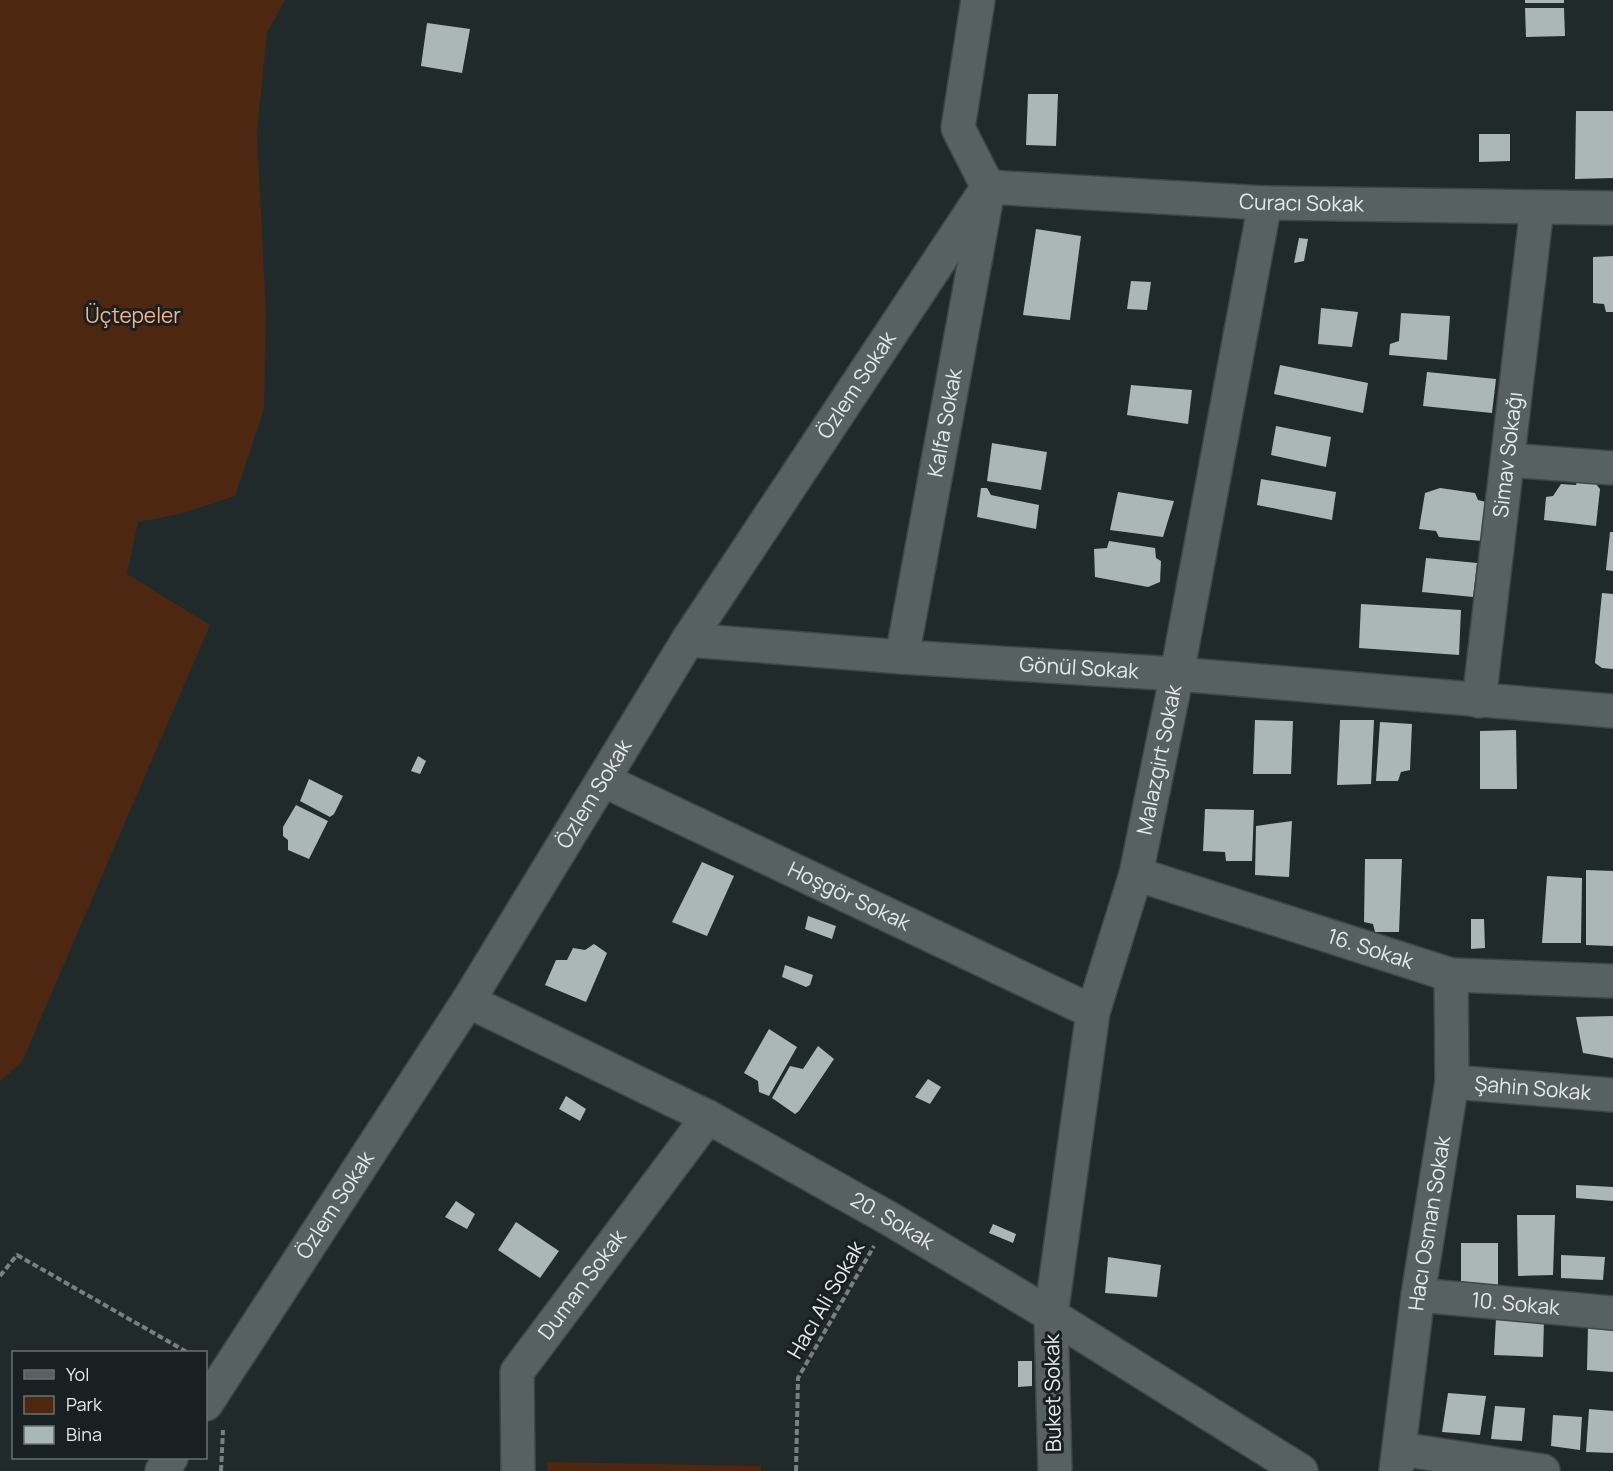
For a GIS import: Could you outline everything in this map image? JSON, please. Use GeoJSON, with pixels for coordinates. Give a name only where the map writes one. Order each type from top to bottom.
{"type":"FeatureCollection","features":[{"type":"Feature","properties":{"kind":"street"},"geometry":{"type":"LineString","coordinates":[[978,0],[966,65],[958,128],[988,187]]}},
{"type":"Feature","properties":{"kind":"street","name":"Curacı Sokak"},"geometry":{"type":"LineString","coordinates":[[988,187],[1265,203],[1613,208]]}},
{"type":"Feature","properties":{"kind":"street","name":"Özlem Sokak"},"geometry":{"type":"LineString","coordinates":[[207,1402],[468,1001],[688,640],[988,187]]}},
{"type":"Feature","properties":{"kind":"street","name":"Kalfa Sokak"},"geometry":{"type":"LineString","coordinates":[[902,657],[988,187]]}},
{"type":"Feature","properties":{"kind":"street","name":"Malazgirt Sokak"},"geometry":{"type":"LineString","coordinates":[[1051,1315],[1093,1012],[1136,874],[1177,674],[1265,203]]}},
{"type":"Feature","properties":{"kind":"street","name":"Simav Sokağı"},"geometry":{"type":"LineString","coordinates":[[1479,701],[1537,208]]}},
{"type":"Feature","properties":{"kind":"street"},"geometry":{"type":"LineString","coordinates":[[1508,460],[1613,468]]}},
{"type":"Feature","properties":{"kind":"street","name":"Gönül Sokak"},"geometry":{"type":"LineString","coordinates":[[688,640],[902,657],[1177,674],[1613,711]]}},
{"type":"Feature","properties":{"kind":"street","name":"Hoşgör Sokak"},"geometry":{"type":"LineString","coordinates":[[603,780],[1093,1012]]}},
{"type":"Feature","properties":{"kind":"street","name":"16. Sokak"},"geometry":{"type":"LineString","coordinates":[[1136,874],[1450,975],[1613,981]]}},
{"type":"Feature","properties":{"kind":"street","name":"Hacı Osman Sokak"},"geometry":{"type":"LineString","coordinates":[[1398,1460],[1418,1295],[1452,1082],[1450,975]]}},
{"type":"Feature","properties":{"kind":"street","name":"20. Sokak"},"geometry":{"type":"LineString","coordinates":[[468,1001],[708,1118],[890,1219],[1051,1315],[1301,1471]]}},
{"type":"Feature","properties":{"kind":"street","name":"Şahin Sokak"},"geometry":{"type":"LineString","coordinates":[[1452,1082],[1613,1095]]}},
{"type":"Feature","properties":{"kind":"street","name":"Duman Sokak"},"geometry":{"type":"LineString","coordinates":[[518,1471],[517,1372],[708,1118]]}},
{"type":"Feature","properties":{"kind":"street","name":"10. Sokak"},"geometry":{"type":"LineString","coordinates":[[1418,1295],[1613,1313]]}},
{"type":"Feature","properties":{"kind":"street","name":"Buket Sokak"},"geometry":{"type":"LineString","coordinates":[[1051,1315],[1055,1471]]}},
{"type":"Feature","properties":{"kind":"street"},"geometry":{"type":"LineString","coordinates":[[1398,1460],[1543,1471]]}},
{"type":"Feature","properties":{"kind":"path","name":"Hacı Ali Sokak"},"geometry":{"type":"LineString","coordinates":[[796,1471],[798,1378],[890,1219]]}},
{"type":"Feature","properties":{"kind":"path"},"geometry":{"type":"LineString","coordinates":[[0,1276],[17,1255],[184,1351]]}},
{"type":"Feature","properties":{"kind":"green space","name":"Üçtepeler"},"geometry":{"type":"Polygon","coordinates":[[[0,0],[285,0],[267,33],[257,132],[266,313],[264,409],[235,496],[180,514],[138,522],[127,574],[210,625],[22,1062],[0,1081],[0,0]]]}},
{"type":"Feature","properties":{"kind":"green space"},"geometry":{"type":"Polygon","coordinates":[[[547,1462],[761,1466],[761,1471],[547,1471],[547,1462]]]}},
{"type":"Feature","properties":{"kind":"building"},"geometry":{"type":"Polygon","coordinates":[[[1525,0],[1564,0],[1564,3],[1525,3],[1525,0]]]}},
{"type":"Feature","properties":{"kind":"building"},"geometry":{"type":"Polygon","coordinates":[[[1525,8],[1564,8],[1565,36],[1526,37],[1525,8]]]}},
{"type":"Feature","properties":{"kind":"building"},"geometry":{"type":"Polygon","coordinates":[[[427,23],[470,29],[462,73],[421,66],[427,23]]]}},
{"type":"Feature","properties":{"kind":"building"},"geometry":{"type":"Polygon","coordinates":[[[1028,94],[1058,94],[1056,146],[1026,145],[1028,94]]]}},
{"type":"Feature","properties":{"kind":"building"},"geometry":{"type":"Polygon","coordinates":[[[1576,111],[1613,111],[1613,178],[1575,179],[1576,111]]]}},
{"type":"Feature","properties":{"kind":"building"},"geometry":{"type":"Polygon","coordinates":[[[1479,134],[1510,134],[1510,161],[1479,162],[1479,134]]]}},
{"type":"Feature","properties":{"kind":"building"},"geometry":{"type":"Polygon","coordinates":[[[1036,229],[1081,236],[1070,320],[1023,315],[1036,229]]]}},
{"type":"Feature","properties":{"kind":"building"},"geometry":{"type":"Polygon","coordinates":[[[1299,238],[1308,239],[1304,261],[1294,263],[1299,238]]]}},
{"type":"Feature","properties":{"kind":"building"},"geometry":{"type":"Polygon","coordinates":[[[1613,256],[1613,312],[1606,312],[1604,304],[1593,303],[1593,257],[1613,256]]]}},
{"type":"Feature","properties":{"kind":"building"},"geometry":{"type":"Polygon","coordinates":[[[1131,281],[1151,282],[1147,310],[1127,309],[1131,281]]]}},
{"type":"Feature","properties":{"kind":"building"},"geometry":{"type":"Polygon","coordinates":[[[1321,308],[1358,312],[1352,347],[1318,344],[1321,308]]]}},
{"type":"Feature","properties":{"kind":"building"},"geometry":{"type":"Polygon","coordinates":[[[1401,313],[1450,316],[1447,360],[1389,355],[1390,344],[1399,341],[1401,313]]]}},
{"type":"Feature","properties":{"kind":"building"},"geometry":{"type":"Polygon","coordinates":[[[1280,365],[1368,383],[1363,413],[1274,394],[1280,365]]]}},
{"type":"Feature","properties":{"kind":"building"},"geometry":{"type":"Polygon","coordinates":[[[1427,372],[1496,379],[1492,413],[1423,406],[1427,372]]]}},
{"type":"Feature","properties":{"kind":"building"},"geometry":{"type":"Polygon","coordinates":[[[1131,385],[1192,390],[1188,424],[1127,415],[1131,385]]]}},
{"type":"Feature","properties":{"kind":"building"},"geometry":{"type":"Polygon","coordinates":[[[1276,426],[1331,437],[1326,467],[1271,455],[1276,426]]]}},
{"type":"Feature","properties":{"kind":"building"},"geometry":{"type":"Polygon","coordinates":[[[992,443],[1047,452],[1041,490],[987,481],[992,443]]]}},
{"type":"Feature","properties":{"kind":"building"},"geometry":{"type":"Polygon","coordinates":[[[1578,477],[1592,479],[1600,489],[1596,526],[1544,520],[1546,497],[1553,496],[1561,484],[1576,485],[1578,477]]]}},
{"type":"Feature","properties":{"kind":"building"},"geometry":{"type":"Polygon","coordinates":[[[1261,479],[1336,492],[1332,520],[1257,505],[1261,479]]]}},
{"type":"Feature","properties":{"kind":"building"},"geometry":{"type":"Polygon","coordinates":[[[981,488],[987,488],[991,495],[1039,505],[1036,529],[977,517],[981,488]]]}},
{"type":"Feature","properties":{"kind":"building"},"geometry":{"type":"Polygon","coordinates":[[[1440,488],[1475,493],[1478,500],[1486,502],[1482,541],[1439,537],[1436,531],[1419,529],[1425,493],[1440,488]]]}},
{"type":"Feature","properties":{"kind":"building"},"geometry":{"type":"Polygon","coordinates":[[[1118,492],[1174,501],[1163,537],[1110,530],[1118,492]]]}},
{"type":"Feature","properties":{"kind":"building"},"geometry":{"type":"Polygon","coordinates":[[[1610,532],[1613,532],[1613,571],[1606,570],[1610,532]]]}},
{"type":"Feature","properties":{"kind":"building"},"geometry":{"type":"Polygon","coordinates":[[[1109,541],[1155,548],[1156,558],[1161,561],[1160,582],[1148,587],[1095,577],[1094,549],[1107,548],[1109,541]]]}},
{"type":"Feature","properties":{"kind":"building"},"geometry":{"type":"Polygon","coordinates":[[[1426,558],[1477,563],[1473,597],[1422,592],[1426,558]]]}},
{"type":"Feature","properties":{"kind":"building"},"geometry":{"type":"Polygon","coordinates":[[[1602,593],[1613,594],[1613,669],[1602,668],[1595,663],[1602,593]]]}},
{"type":"Feature","properties":{"kind":"building"},"geometry":{"type":"Polygon","coordinates":[[[1361,604],[1461,610],[1459,655],[1359,648],[1361,604]]]}},
{"type":"Feature","properties":{"kind":"building"},"geometry":{"type":"Polygon","coordinates":[[[1255,720],[1293,721],[1291,774],[1253,774],[1255,720]]]}},
{"type":"Feature","properties":{"kind":"building"},"geometry":{"type":"Polygon","coordinates":[[[1340,720],[1374,720],[1371,784],[1337,785],[1340,720]]]}},
{"type":"Feature","properties":{"kind":"building"},"geometry":{"type":"Polygon","coordinates":[[[1380,722],[1412,724],[1410,770],[1401,772],[1398,781],[1376,781],[1380,722]]]}},
{"type":"Feature","properties":{"kind":"building"},"geometry":{"type":"Polygon","coordinates":[[[1516,730],[1517,789],[1480,789],[1480,731],[1516,730]]]}},
{"type":"Feature","properties":{"kind":"building"},"geometry":{"type":"Polygon","coordinates":[[[418,756],[426,761],[420,774],[411,771],[418,756]]]}},
{"type":"Feature","properties":{"kind":"building"},"geometry":{"type":"Polygon","coordinates":[[[309,779],[343,796],[334,814],[330,817],[300,801],[309,779]]]}},
{"type":"Feature","properties":{"kind":"building"},"geometry":{"type":"Polygon","coordinates":[[[296,805],[328,821],[309,859],[288,850],[288,840],[283,836],[283,827],[296,805]]]}},
{"type":"Feature","properties":{"kind":"building"},"geometry":{"type":"Polygon","coordinates":[[[1205,809],[1254,810],[1252,861],[1226,861],[1225,852],[1203,851],[1205,809]]]}},
{"type":"Feature","properties":{"kind":"building"},"geometry":{"type":"Polygon","coordinates":[[[1292,821],[1289,877],[1255,875],[1256,826],[1292,821]]]}},
{"type":"Feature","properties":{"kind":"building"},"geometry":{"type":"Polygon","coordinates":[[[1365,859],[1402,859],[1399,932],[1375,932],[1373,924],[1364,922],[1365,859]]]}},
{"type":"Feature","properties":{"kind":"building"},"geometry":{"type":"Polygon","coordinates":[[[702,862],[734,876],[707,936],[672,922],[702,862]]]}},
{"type":"Feature","properties":{"kind":"building"},"geometry":{"type":"Polygon","coordinates":[[[1586,870],[1613,871],[1613,946],[1586,945],[1586,870]]]}},
{"type":"Feature","properties":{"kind":"building"},"geometry":{"type":"Polygon","coordinates":[[[1547,876],[1582,878],[1581,943],[1542,943],[1547,876]]]}},
{"type":"Feature","properties":{"kind":"building"},"geometry":{"type":"Polygon","coordinates":[[[808,916],[836,926],[832,939],[805,929],[808,916]]]}},
{"type":"Feature","properties":{"kind":"building"},"geometry":{"type":"Polygon","coordinates":[[[1471,919],[1484,919],[1485,948],[1471,949],[1471,919]]]}},
{"type":"Feature","properties":{"kind":"building"},"geometry":{"type":"Polygon","coordinates":[[[594,944],[607,953],[586,1002],[545,985],[556,960],[567,960],[573,948],[585,950],[594,944]]]}},
{"type":"Feature","properties":{"kind":"building"},"geometry":{"type":"Polygon","coordinates":[[[785,965],[813,975],[810,985],[806,987],[782,977],[785,965]]]}},
{"type":"Feature","properties":{"kind":"building"},"geometry":{"type":"Polygon","coordinates":[[[1613,1016],[1613,1058],[1583,1053],[1576,1017],[1613,1016]]]}},
{"type":"Feature","properties":{"kind":"building"},"geometry":{"type":"Polygon","coordinates":[[[769,1029],[797,1047],[769,1096],[759,1092],[758,1081],[744,1073],[769,1029]]]}},
{"type":"Feature","properties":{"kind":"building"},"geometry":{"type":"Polygon","coordinates":[[[818,1046],[834,1059],[795,1114],[772,1098],[790,1066],[803,1069],[818,1046]]]}},
{"type":"Feature","properties":{"kind":"building"},"geometry":{"type":"Polygon","coordinates":[[[928,1079],[941,1087],[930,1104],[915,1097],[928,1079]]]}},
{"type":"Feature","properties":{"kind":"building"},"geometry":{"type":"Polygon","coordinates":[[[566,1096],[586,1109],[580,1121],[559,1109],[566,1096]]]}},
{"type":"Feature","properties":{"kind":"building"},"geometry":{"type":"Polygon","coordinates":[[[1576,1185],[1613,1187],[1613,1201],[1576,1198],[1576,1185]]]}},
{"type":"Feature","properties":{"kind":"building"},"geometry":{"type":"Polygon","coordinates":[[[456,1201],[475,1214],[467,1229],[445,1217],[456,1201]]]}},
{"type":"Feature","properties":{"kind":"building"},"geometry":{"type":"Polygon","coordinates":[[[1517,1215],[1555,1215],[1553,1275],[1518,1276],[1517,1215]]]}},
{"type":"Feature","properties":{"kind":"building"},"geometry":{"type":"Polygon","coordinates":[[[516,1222],[559,1251],[540,1278],[498,1250],[516,1222]]]}},
{"type":"Feature","properties":{"kind":"building"},"geometry":{"type":"Polygon","coordinates":[[[993,1224],[1016,1234],[1013,1243],[989,1233],[993,1224]]]}},
{"type":"Feature","properties":{"kind":"building"},"geometry":{"type":"Polygon","coordinates":[[[1461,1243],[1498,1243],[1498,1286],[1461,1287],[1461,1243]]]}},
{"type":"Feature","properties":{"kind":"building"},"geometry":{"type":"Polygon","coordinates":[[[1561,1255],[1605,1257],[1603,1280],[1561,1278],[1561,1255]]]}},
{"type":"Feature","properties":{"kind":"building"},"geometry":{"type":"Polygon","coordinates":[[[1108,1257],[1161,1265],[1157,1297],[1105,1293],[1108,1257]]]}},
{"type":"Feature","properties":{"kind":"building"},"geometry":{"type":"Polygon","coordinates":[[[1496,1318],[1544,1319],[1543,1357],[1494,1355],[1496,1318]]]}},
{"type":"Feature","properties":{"kind":"building"},"geometry":{"type":"Polygon","coordinates":[[[1588,1327],[1613,1328],[1613,1372],[1587,1370],[1588,1327]]]}},
{"type":"Feature","properties":{"kind":"building"},"geometry":{"type":"Polygon","coordinates":[[[1018,1361],[1032,1361],[1032,1386],[1018,1387],[1018,1361]]]}},
{"type":"Feature","properties":{"kind":"building"},"geometry":{"type":"Polygon","coordinates":[[[1448,1393],[1486,1396],[1480,1435],[1442,1432],[1448,1393]]]}},
{"type":"Feature","properties":{"kind":"building"},"geometry":{"type":"Polygon","coordinates":[[[1495,1406],[1525,1408],[1522,1441],[1491,1439],[1495,1406]]]}},
{"type":"Feature","properties":{"kind":"building"},"geometry":{"type":"Polygon","coordinates":[[[1589,1409],[1613,1411],[1613,1453],[1586,1452],[1589,1409]]]}},
{"type":"Feature","properties":{"kind":"building"},"geometry":{"type":"Polygon","coordinates":[[[1553,1415],[1582,1417],[1580,1450],[1551,1446],[1553,1415]]]}}]}
